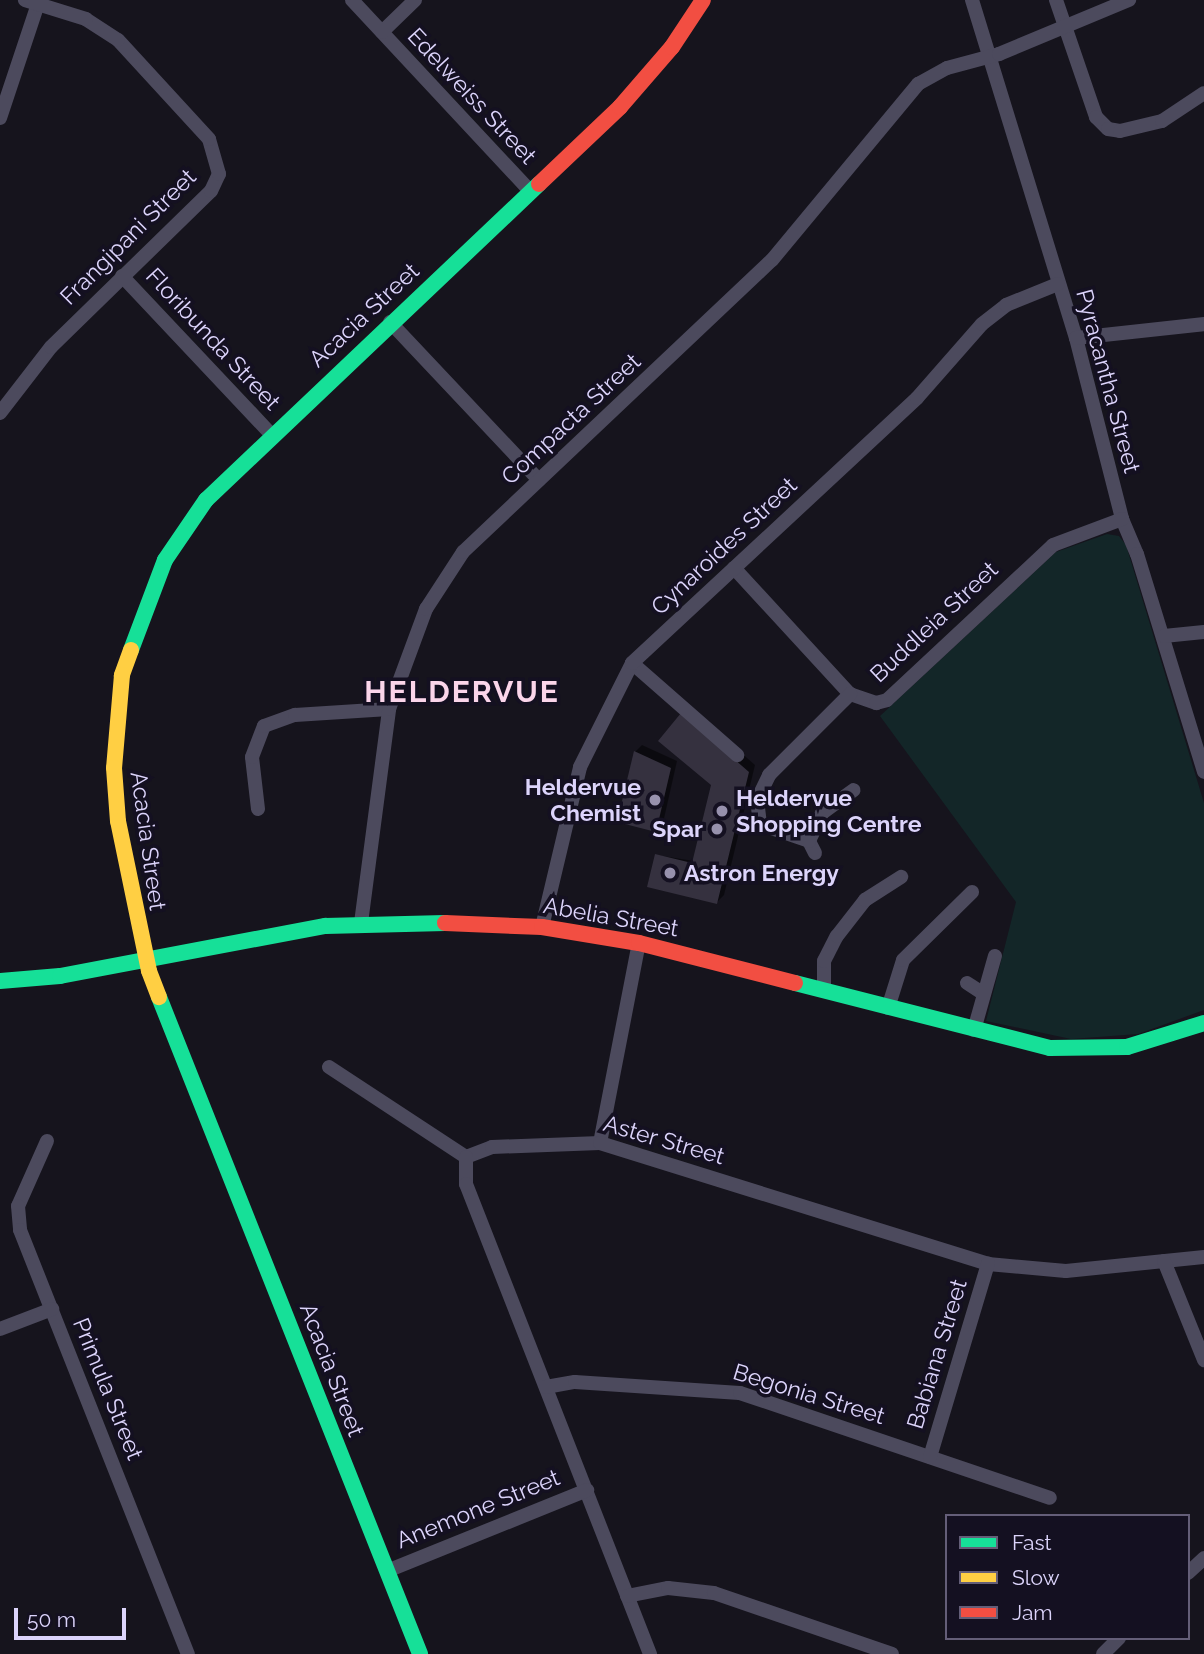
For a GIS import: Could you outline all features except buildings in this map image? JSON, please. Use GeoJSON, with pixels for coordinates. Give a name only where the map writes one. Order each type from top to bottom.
{"type":"FeatureCollection","features":[{"type":"Feature","properties":{"kind":"street","name":"Edelweiss Street"},"geometry":{"type":"LineString","coordinates":[[352,0],[530,191]]}},
{"type":"Feature","properties":{"kind":"street"},"geometry":{"type":"LineString","coordinates":[[382,32],[415,0]]}},
{"type":"Feature","properties":{"kind":"street","name":"Acacia Street"},"geometry":{"type":"LineString","coordinates":[[420,1654],[145,958],[128,884],[114,768],[122,674],[165,560],[206,500],[271,434],[620,107],[672,47],[703,0]]}},
{"type":"Feature","properties":{"kind":"street","name":"Pyracantha Street"},"geometry":{"type":"LineString","coordinates":[[972,0],[1076,338],[1122,519],[1164,636],[1204,772]]}},
{"type":"Feature","properties":{"kind":"street"},"geometry":{"type":"LineString","coordinates":[[1056,0],[1096,117],[1108,129],[1120,131],[1162,121],[1204,93]]}},
{"type":"Feature","properties":{"kind":"street","name":"Compacta Street"},"geometry":{"type":"LineString","coordinates":[[361,923],[389,709],[437,586],[463,552],[772,260],[918,84],[947,68],[989,57],[1129,0]]}},
{"type":"Feature","properties":{"kind":"street"},"geometry":{"type":"LineString","coordinates":[[0,118],[32,2]]}},
{"type":"Feature","properties":{"kind":"street","name":"Frangipani Street"},"geometry":{"type":"LineString","coordinates":[[0,413],[51,347],[211,191],[219,174],[217,156],[209,139],[108,31],[32,2]]}},
{"type":"Feature","properties":{"kind":"street","name":"Floribunda Street"},"geometry":{"type":"LineString","coordinates":[[122,276],[271,434]]}},
{"type":"Feature","properties":{"kind":"street","name":"Cynaroides Street"},"geometry":{"type":"LineString","coordinates":[[542,927],[580,767],[632,663],[917,398],[982,324],[1006,305],[1058,284]]}},
{"type":"Feature","properties":{"kind":"street"},"geometry":{"type":"LineString","coordinates":[[390,322],[539,480]]}},
{"type":"Feature","properties":{"kind":"street"},"geometry":{"type":"LineString","coordinates":[[1076,338],[1204,324]]}},
{"type":"Feature","properties":{"kind":"street","name":"Buddleia Street"},"geometry":{"type":"LineString","coordinates":[[734,568],[850,694],[870,704],[887,700],[1053,545],[1122,519]]}},
{"type":"Feature","properties":{"kind":"street"},"geometry":{"type":"LineString","coordinates":[[1164,636],[1204,632]]}},
{"type":"Feature","properties":{"kind":"street"},"geometry":{"type":"LineString","coordinates":[[632,663],[737,755]]}},
{"type":"Feature","properties":{"kind":"street"},"geometry":{"type":"LineString","coordinates":[[850,694],[769,775],[757,800],[757,819],[764,828],[812,847],[831,804],[854,790]]}},
{"type":"Feature","properties":{"kind":"street"},"geometry":{"type":"LineString","coordinates":[[258,809],[252,757],[264,726],[295,715],[389,709]]}},
{"type":"Feature","properties":{"kind":"street"},"geometry":{"type":"LineString","coordinates":[[824,990],[824,961],[838,936],[865,900],[901,877]]}},
{"type":"Feature","properties":{"kind":"street"},"geometry":{"type":"LineString","coordinates":[[888,1007],[903,960],[972,892]]}},
{"type":"Feature","properties":{"kind":"street","name":"Abelia Street"},"geometry":{"type":"LineString","coordinates":[[0,981],[60,976],[290,930],[420,920],[542,927],[639,943],[974,1030],[1086,1051],[1127,1047],[1204,1023]]}},
{"type":"Feature","properties":{"kind":"street"},"geometry":{"type":"LineString","coordinates":[[600,1143],[639,943]]}},
{"type":"Feature","properties":{"kind":"street"},"geometry":{"type":"LineString","coordinates":[[974,1030],[995,956]]}},
{"type":"Feature","properties":{"kind":"street"},"geometry":{"type":"LineString","coordinates":[[967,982],[984,994]]}},
{"type":"Feature","properties":{"kind":"street"},"geometry":{"type":"LineString","coordinates":[[329,1067],[466,1157],[466,1184],[650,1654]]}},
{"type":"Feature","properties":{"kind":"street","name":"Primula Street"},"geometry":{"type":"LineString","coordinates":[[47,1141],[23,1190],[17,1217],[188,1654]]}},
{"type":"Feature","properties":{"kind":"street","name":"Aster Street"},"geometry":{"type":"LineString","coordinates":[[466,1157],[492,1147],[600,1143],[988,1264],[1066,1271],[1204,1257]]}},
{"type":"Feature","properties":{"kind":"street"},"geometry":{"type":"LineString","coordinates":[[1164,1261],[1204,1360]]}},
{"type":"Feature","properties":{"kind":"street","name":"Babiana Street"},"geometry":{"type":"LineString","coordinates":[[930,1457],[988,1264]]}},
{"type":"Feature","properties":{"kind":"street"},"geometry":{"type":"LineString","coordinates":[[0,1329],[52,1309]]}},
{"type":"Feature","properties":{"kind":"street","name":"Begonia Street"},"geometry":{"type":"LineString","coordinates":[[546,1387],[575,1382],[723,1389],[1050,1498]]}},
{"type":"Feature","properties":{"kind":"street","name":"Anemone Street"},"geometry":{"type":"LineString","coordinates":[[387,1571],[587,1490]]}},
{"type":"Feature","properties":{"kind":"street"},"geometry":{"type":"LineString","coordinates":[[1190,1571],[1204,1558]]}},
{"type":"Feature","properties":{"kind":"street"},"geometry":{"type":"LineString","coordinates":[[627,1596],[668,1588],[714,1593],[892,1654]]}},
{"type":"Feature","properties":{"kind":"street"},"geometry":{"type":"LineString","coordinates":[[1104,1654],[1117,1640]]}},
{"type":"Feature","properties":{"kind":"green space"},"geometry":{"type":"Polygon","coordinates":[[[1107,534],[1119,536],[1126,545],[1204,803],[1204,1010],[1138,1034],[1071,1039],[986,1021],[1016,902],[880,716],[1056,552],[1107,534]]]}},
{"type":"Feature","properties":{"kind":"traffic: fast"},"geometry":{"type":"LineString","coordinates":[[131,650],[165,560],[206,500],[539,184]]}},
{"type":"Feature","properties":{"kind":"traffic: fast"},"geometry":{"type":"LineString","coordinates":[[0,981],[60,976],[325,926],[445,923]]}},
{"type":"Feature","properties":{"kind":"traffic: fast"},"geometry":{"type":"LineString","coordinates":[[795,983],[1050,1048],[1127,1047],[1204,1023]]}},
{"type":"Feature","properties":{"kind":"traffic: fast"},"geometry":{"type":"LineString","coordinates":[[159,997],[420,1654]]}},
{"type":"Feature","properties":{"kind":"traffic: slow"},"geometry":{"type":"LineString","coordinates":[[131,650],[122,675],[114,768],[118,821],[149,971],[159,997]]}},
{"type":"Feature","properties":{"kind":"traffic: jam"},"geometry":{"type":"LineString","coordinates":[[539,184],[620,107],[672,47],[703,0]]}},
{"type":"Feature","properties":{"kind":"traffic: jam"},"geometry":{"type":"LineString","coordinates":[[445,923],[542,927],[639,943],[795,983]]}},
{"type":"Feature","properties":{"kind":"place","name":"Heldervue Chemist"},"geometry":{"type":"Point","coordinates":[655,800]}},
{"type":"Feature","properties":{"kind":"place","name":"Heldervue Shopping Centre"},"geometry":{"type":"Point","coordinates":[722,811]}},
{"type":"Feature","properties":{"kind":"place","name":"Spar"},"geometry":{"type":"Point","coordinates":[717,829]}},
{"type":"Feature","properties":{"kind":"place","name":"Astron Energy"},"geometry":{"type":"Point","coordinates":[670,873]}},
{"type":"Feature","properties":{"kind":"district","name":"HELDERVUE"},"geometry":{"type":"Point","coordinates":[462,692]}}]}
